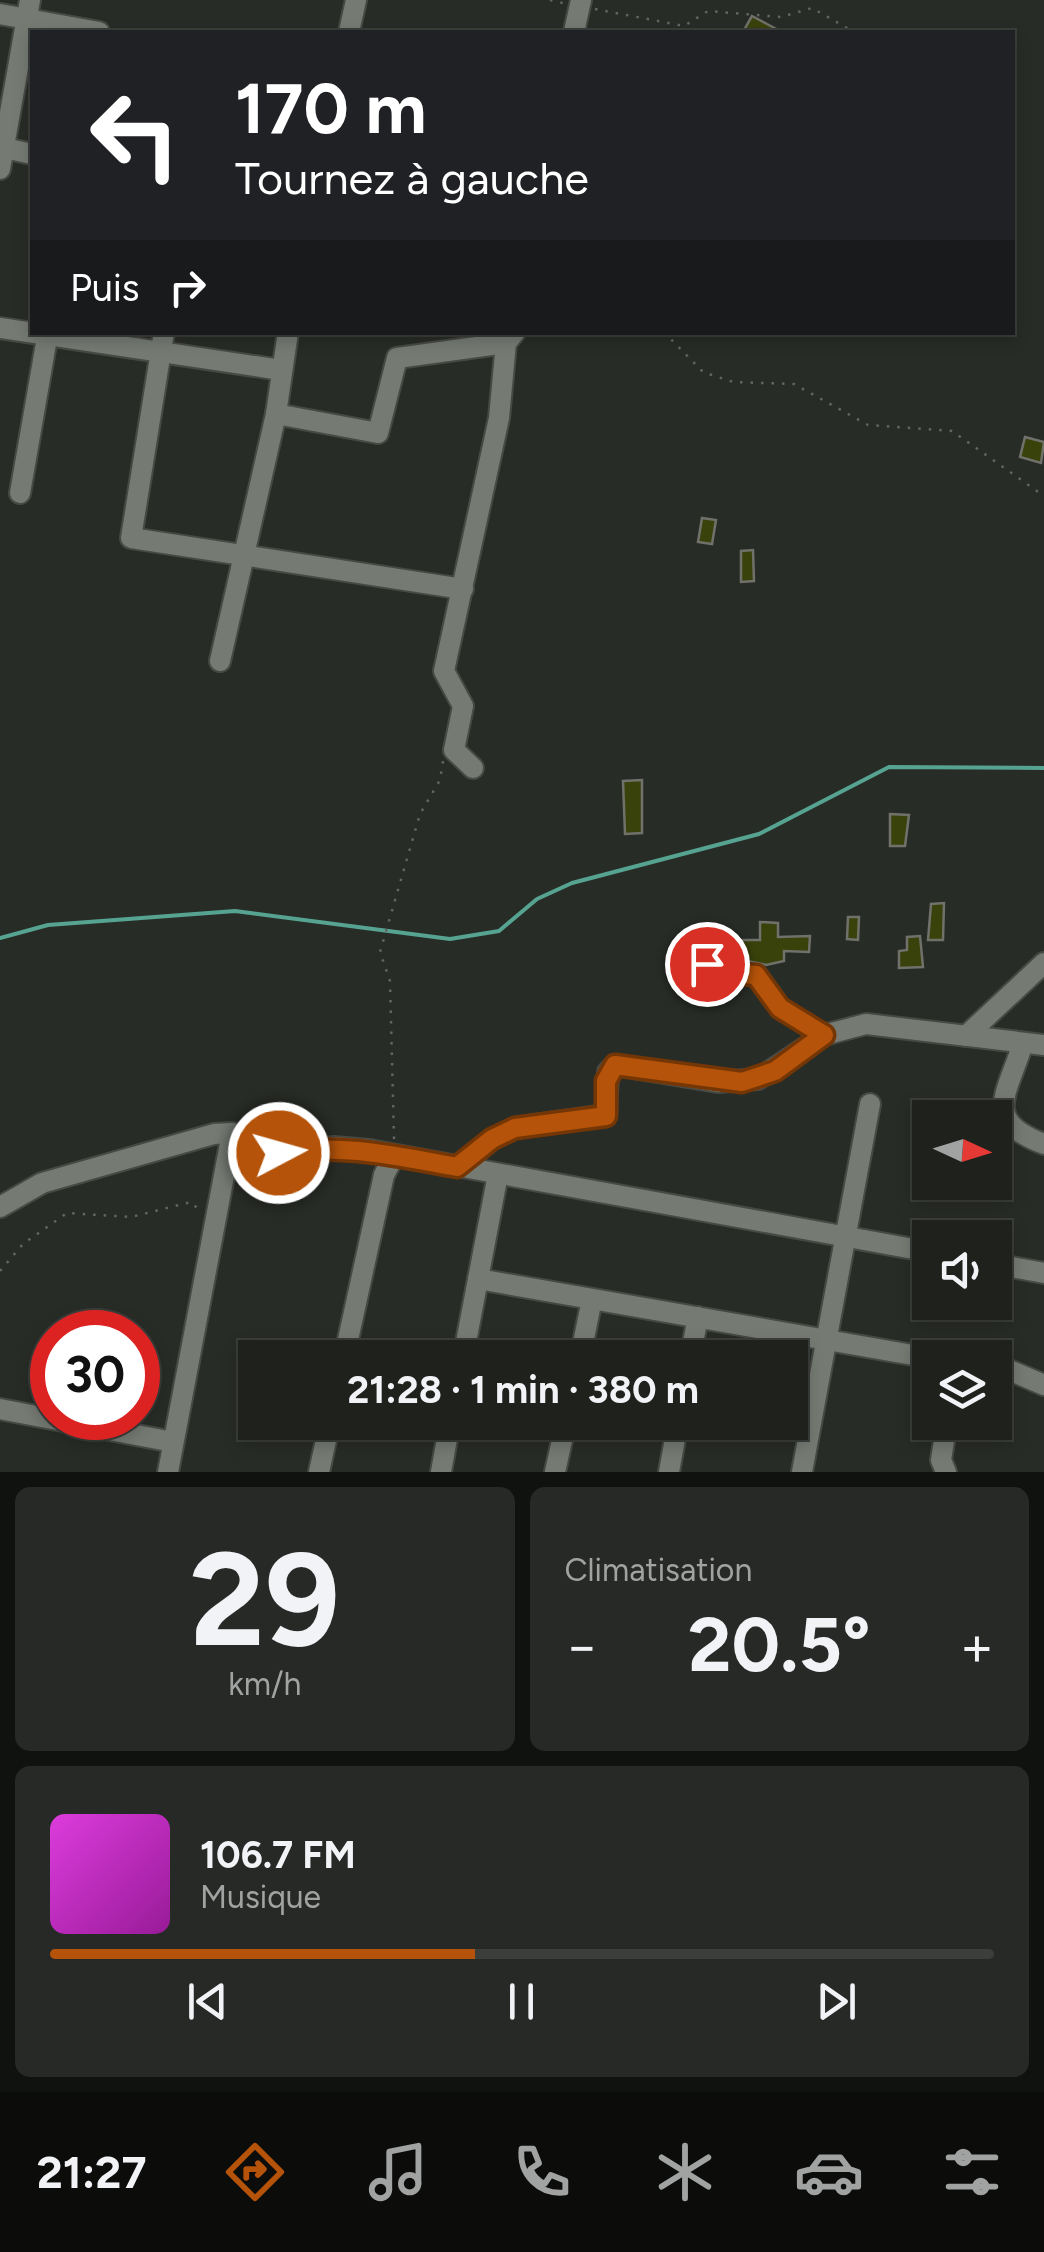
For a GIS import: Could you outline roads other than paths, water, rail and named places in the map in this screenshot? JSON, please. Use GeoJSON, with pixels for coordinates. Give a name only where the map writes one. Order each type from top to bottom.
{"type":"FeatureCollection","features":[{"type":"Feature","properties":{"kind":"street"},"geometry":{"type":"LineString","coordinates":[[350,30],[356,0]]}},
{"type":"Feature","properties":{"kind":"street"},"geometry":{"type":"LineString","coordinates":[[574,30],[580,3]]}},
{"type":"Feature","properties":{"kind":"street"},"geometry":{"type":"LineString","coordinates":[[28,9],[1,154],[30,154]]}},
{"type":"Feature","properties":{"kind":"street"},"geometry":{"type":"LineString","coordinates":[[0,14],[28,9],[93,30]]}},
{"type":"Feature","properties":{"kind":"street"},"geometry":{"type":"LineString","coordinates":[[0,328],[30,332]]}},
{"type":"Feature","properties":{"kind":"street"},"geometry":{"type":"LineString","coordinates":[[20,493],[48,335]]}},
{"type":"Feature","properties":{"kind":"street"},"geometry":{"type":"LineString","coordinates":[[62,335],[162,342],[281,370]]}},
{"type":"Feature","properties":{"kind":"street"},"geometry":{"type":"LineString","coordinates":[[220,661],[276,414],[287,335]]}},
{"type":"Feature","properties":{"kind":"street"},"geometry":{"type":"LineString","coordinates":[[276,414],[378,433],[397,358],[511,338],[498,418],[444,671],[462,706],[454,750],[473,768]]}},
{"type":"Feature","properties":{"kind":"street"},"geometry":{"type":"LineString","coordinates":[[162,342],[131,538],[463,588]]}},
{"type":"Feature","properties":{"kind":"street"},"geometry":{"type":"LineString","coordinates":[[966,1036],[1044,963]]}},
{"type":"Feature","properties":{"kind":"street"},"geometry":{"type":"LineString","coordinates":[[707,964],[727,973],[756,975],[780,1008],[824,1035]]}},
{"type":"Feature","properties":{"kind":"street"},"geometry":{"type":"LineString","coordinates":[[457,1167],[492,1139],[515,1128],[606,1116],[606,1081],[615,1065],[742,1082],[775,1071],[824,1035],[866,1024],[1033,1044],[1005,1096],[1004,1117],[1013,1131],[1044,1144]]}},
{"type":"Feature","properties":{"kind":"street"},"geometry":{"type":"LineString","coordinates":[[802,1472],[870,1104]]}},
{"type":"Feature","properties":{"kind":"street"},"geometry":{"type":"LineString","coordinates":[[0,1207],[42,1183],[152,1148],[232,1133],[279,1153],[334,1147],[394,1156],[912,1249]]}},
{"type":"Feature","properties":{"kind":"street"},"geometry":{"type":"LineString","coordinates":[[168,1472],[232,1133]]}},
{"type":"Feature","properties":{"kind":"street"},"geometry":{"type":"LineString","coordinates":[[348,1340],[384,1174],[394,1156]]}},
{"type":"Feature","properties":{"kind":"street"},"geometry":{"type":"LineString","coordinates":[[466,1340],[498,1174]]}},
{"type":"Feature","properties":{"kind":"street"},"geometry":{"type":"LineString","coordinates":[[1012,1267],[1044,1273]]}},
{"type":"Feature","properties":{"kind":"street"},"geometry":{"type":"LineString","coordinates":[[478,1279],[912,1355]]}},
{"type":"Feature","properties":{"kind":"street"},"geometry":{"type":"LineString","coordinates":[[584,1340],[592,1299]]}},
{"type":"Feature","properties":{"kind":"street"},"geometry":{"type":"LineString","coordinates":[[694,1340],[698,1317]]}},
{"type":"Feature","properties":{"kind":"street"},"geometry":{"type":"LineString","coordinates":[[1012,1372],[1044,1386]]}},
{"type":"Feature","properties":{"kind":"street"},"geometry":{"type":"LineString","coordinates":[[0,1409],[173,1442]]}},
{"type":"Feature","properties":{"kind":"street"},"geometry":{"type":"LineString","coordinates":[[319,1472],[326,1440]]}},
{"type":"Feature","properties":{"kind":"street"},"geometry":{"type":"LineString","coordinates":[[440,1472],[446,1440]]}},
{"type":"Feature","properties":{"kind":"street"},"geometry":{"type":"LineString","coordinates":[[555,1472],[562,1440]]}},
{"type":"Feature","properties":{"kind":"street"},"geometry":{"type":"LineString","coordinates":[[669,1472],[675,1440]]}},
{"type":"Feature","properties":{"kind":"street"},"geometry":{"type":"LineString","coordinates":[[944,1440],[941,1460],[946,1472]]}},
{"type":"Feature","properties":{"kind":"waterway"},"geometry":{"type":"LineString","coordinates":[[0,938],[48,925],[235,911],[450,939],[499,931],[537,899],[572,883],[759,834],[889,767],[1044,768]]}}]}
